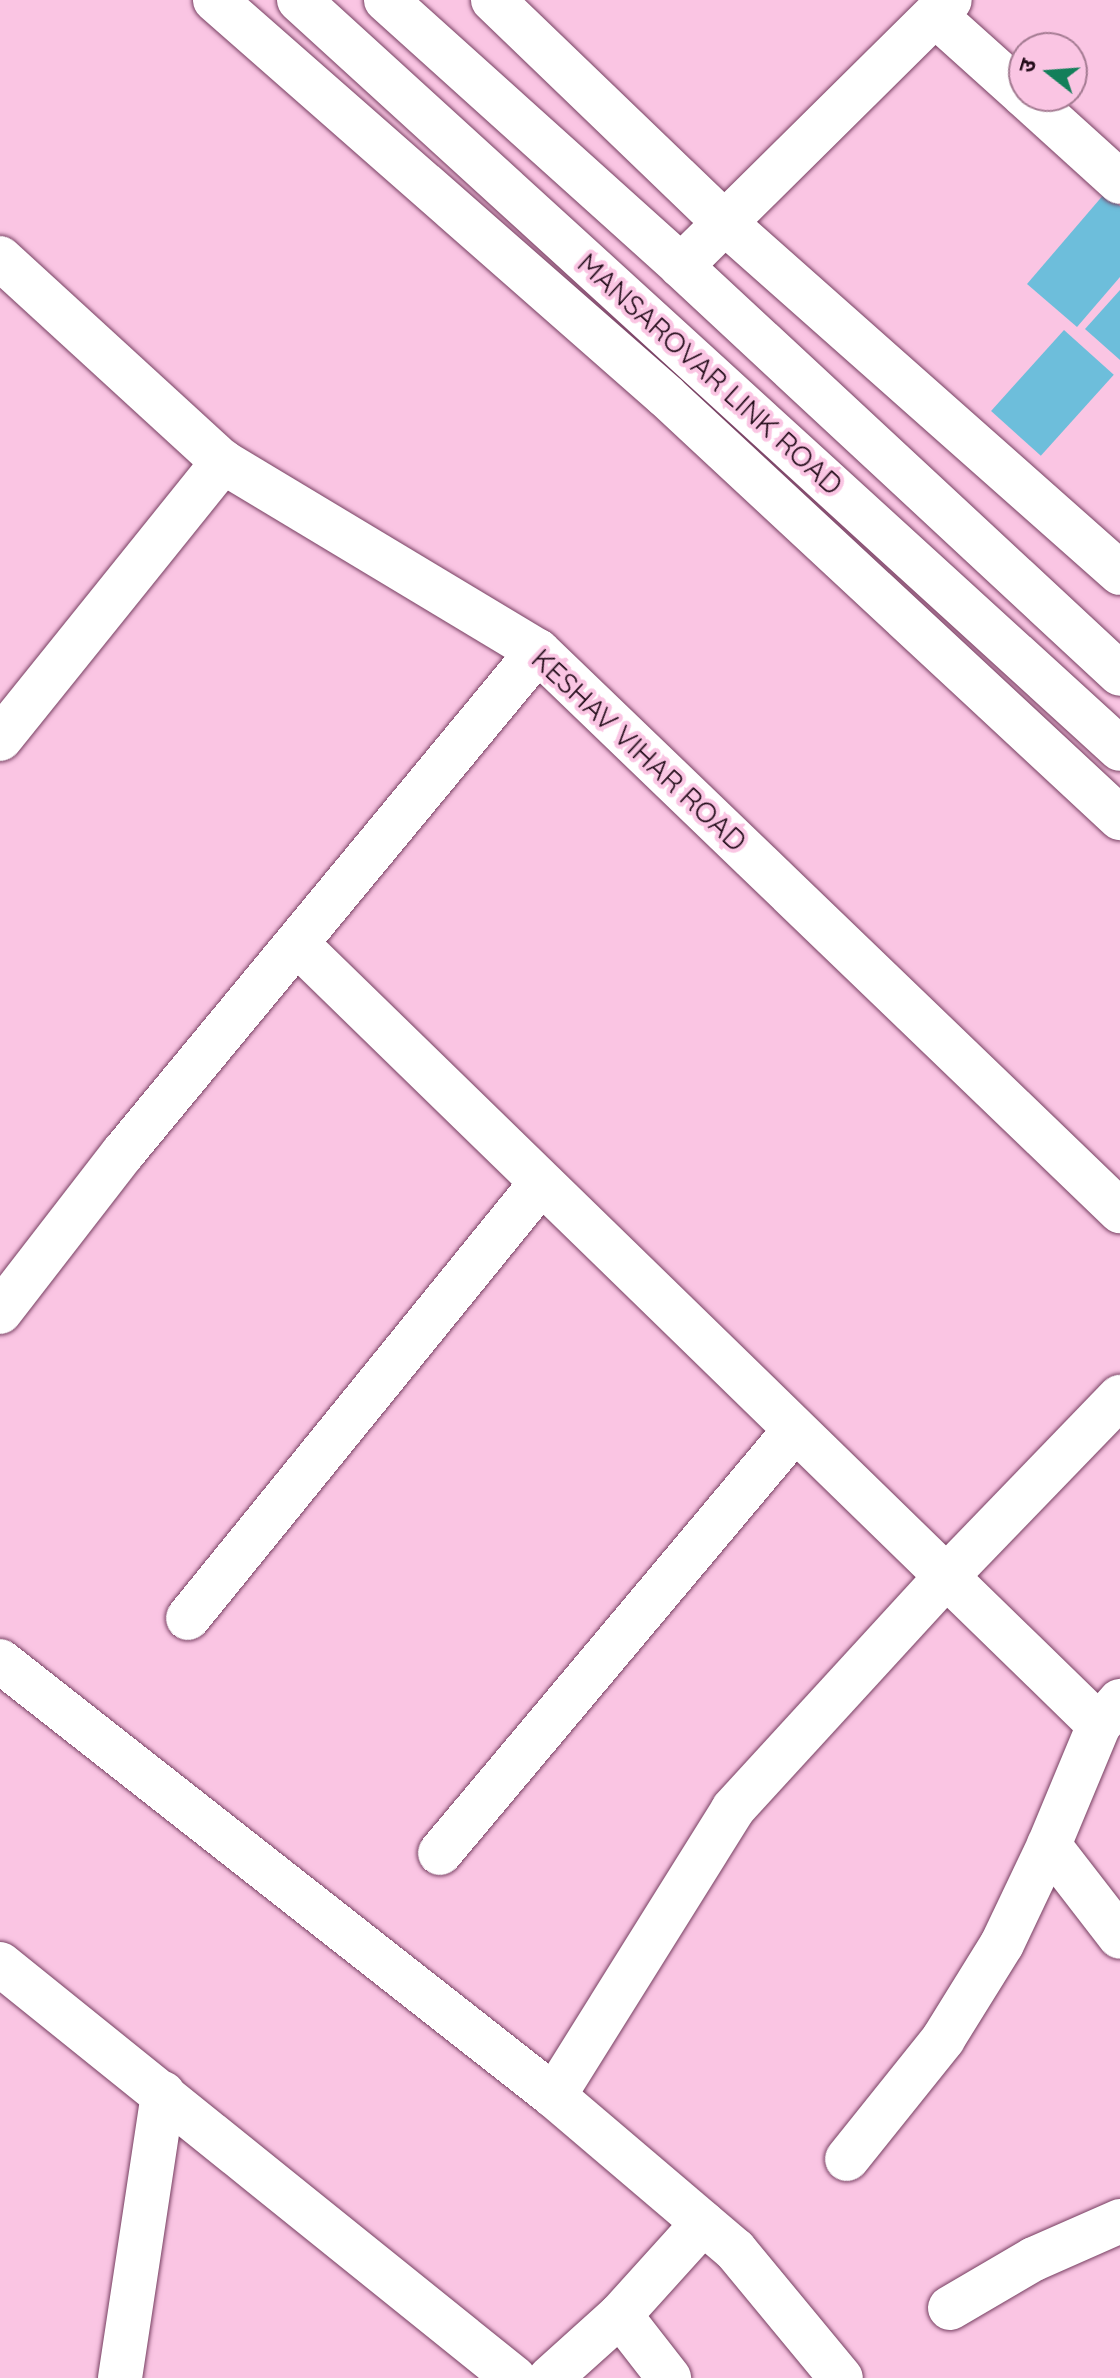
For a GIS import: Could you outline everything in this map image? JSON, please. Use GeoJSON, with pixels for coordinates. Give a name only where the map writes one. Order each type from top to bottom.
{"type":"FeatureCollection","features":[{"type":"Feature","properties":{"kind":"street"},"geometry":{"type":"LineString","coordinates":[[215,0],[666,396],[1120,818]]}},
{"type":"Feature","properties":{"kind":"street","name":"MANSAROVAR LINK ROAD"},"geometry":{"type":"LineString","coordinates":[[299,0],[1120,749]]}},
{"type":"Feature","properties":{"kind":"street","name":"MANSAROVAR LINK ROAD"},"geometry":{"type":"LineString","coordinates":[[386,0],[681,266],[1120,674]]}},
{"type":"Feature","properties":{"kind":"street"},"geometry":{"type":"LineString","coordinates":[[493,0],[724,222],[1120,573]]}},
{"type":"Feature","properties":{"kind":"street"},"geometry":{"type":"LineString","coordinates":[[681,266],[943,8],[1008,79]]}},
{"type":"Feature","properties":{"kind":"street"},"geometry":{"type":"LineString","coordinates":[[1042,112],[1120,182]]}},
{"type":"Feature","properties":{"kind":"street","name":"KESHAV VIHAR ROAD"},"geometry":{"type":"LineString","coordinates":[[0,258],[223,462],[538,651],[1120,1211]]}},
{"type":"Feature","properties":{"kind":"street"},"geometry":{"type":"LineString","coordinates":[[666,396],[700,366]]}},
{"type":"Feature","properties":{"kind":"street"},"geometry":{"type":"LineString","coordinates":[[0,739],[223,462]]}},
{"type":"Feature","properties":{"kind":"street"},"geometry":{"type":"LineString","coordinates":[[5,1293],[538,651]]}},
{"type":"Feature","properties":{"kind":"street"},"geometry":{"type":"LineString","coordinates":[[297,944],[945,1578],[1109,1713],[1002,1944],[943,2039],[847,2159]]}},
{"type":"Feature","properties":{"kind":"street"},"geometry":{"type":"LineString","coordinates":[[188,1618],[541,1183]]}},
{"type":"Feature","properties":{"kind":"street"},"geometry":{"type":"LineString","coordinates":[[554,2096],[733,1809],[945,1578],[1120,1397]]}},
{"type":"Feature","properties":{"kind":"street"},"geometry":{"type":"LineString","coordinates":[[440,1853],[794,1431]]}},
{"type":"Feature","properties":{"kind":"street"},"geometry":{"type":"LineString","coordinates":[[0,1661],[554,2096],[735,2250],[841,2378]]}},
{"type":"Feature","properties":{"kind":"street"},"geometry":{"type":"LineString","coordinates":[[1049,1845],[1120,1937]]}},
{"type":"Feature","properties":{"kind":"street"},"geometry":{"type":"LineString","coordinates":[[0,1964],[514,2378]]}},
{"type":"Feature","properties":{"kind":"street"},"geometry":{"type":"LineString","coordinates":[[120,2378],[163,2093]]}},
{"type":"Feature","properties":{"kind":"street"},"geometry":{"type":"LineString","coordinates":[[950,2308],[1034,2259],[1120,2221]]}},
{"type":"Feature","properties":{"kind":"street"},"geometry":{"type":"LineString","coordinates":[[550,2378],[620,2315],[703,2223]]}},
{"type":"Feature","properties":{"kind":"street"},"geometry":{"type":"LineString","coordinates":[[620,2315],[669,2378]]}},
{"type":"Feature","properties":{"kind":"building"},"geometry":{"type":"Polygon","coordinates":[[[1105,193],[1120,206],[1120,277],[1077,327],[1027,284],[1105,193]]]}},
{"type":"Feature","properties":{"kind":"building"},"geometry":{"type":"Polygon","coordinates":[[[1120,290],[1120,360],[1085,329],[1120,290]]]}},
{"type":"Feature","properties":{"kind":"building"},"geometry":{"type":"Polygon","coordinates":[[[1064,330],[1114,375],[1041,456],[991,411],[1064,330]]]}}]}
